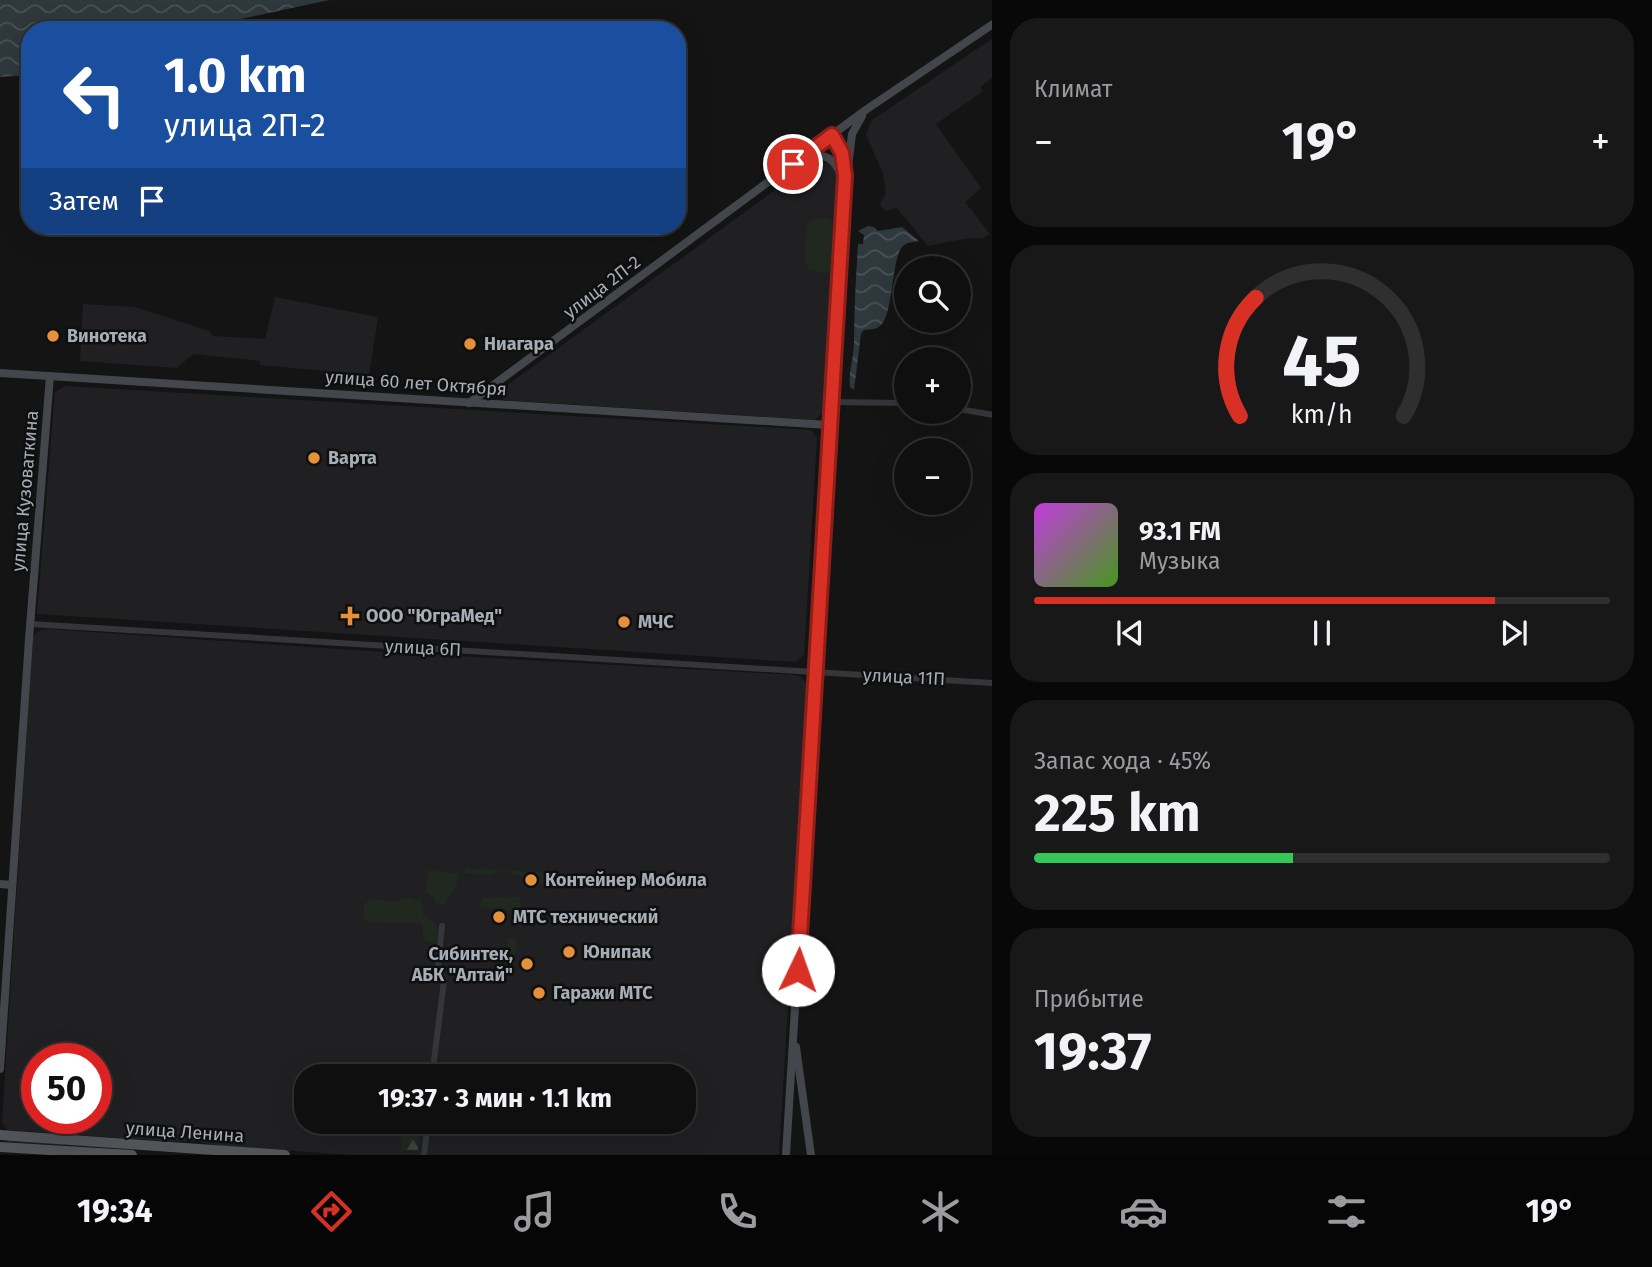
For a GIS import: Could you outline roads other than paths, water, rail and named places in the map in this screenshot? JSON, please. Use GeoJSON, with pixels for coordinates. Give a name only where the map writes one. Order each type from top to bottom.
{"type":"FeatureCollection","features":[{"type":"Feature","properties":{"kind":"main road","name":"улица 2П-2"},"geometry":{"type":"LineString","coordinates":[[469,403],[867,109],[992,24]]}},
{"type":"Feature","properties":{"kind":"main road"},"geometry":{"type":"LineString","coordinates":[[786,1155],[844,204],[852,134],[867,109]]}},
{"type":"Feature","properties":{"kind":"main road"},"geometry":{"type":"LineString","coordinates":[[832,135],[844,159],[844,204]]}},
{"type":"Feature","properties":{"kind":"main road"},"geometry":{"type":"LineString","coordinates":[[793,164],[820,155],[831,158],[841,173],[844,204]]}},
{"type":"Feature","properties":{"kind":"main road","name":"улица 60 лет Октября"},"geometry":{"type":"LineString","coordinates":[[0,373],[829,425]]}},
{"type":"Feature","properties":{"kind":"main road","name":"улица Кузоваткина"},"geometry":{"type":"LineString","coordinates":[[0,1069],[30,624],[50,376]]}},
{"type":"Feature","properties":{"kind":"main road"},"geometry":{"type":"LineString","coordinates":[[0,884],[12,885]]}},
{"type":"Feature","properties":{"kind":"main road"},"geometry":{"type":"LineString","coordinates":[[794,1033],[811,1155]]}},
{"type":"Feature","properties":{"kind":"main road","name":"улица Ленина"},"geometry":{"type":"LineString","coordinates":[[0,1135],[120,1149],[132,1155]]}},
{"type":"Feature","properties":{"kind":"main road","name":"улица Ленина"},"geometry":{"type":"LineString","coordinates":[[0,1147],[285,1155]]}},
{"type":"Feature","properties":{"kind":"street"},"geometry":{"type":"LineString","coordinates":[[831,402],[894,403]]}},
{"type":"Feature","properties":{"kind":"street"},"geometry":{"type":"LineString","coordinates":[[971,411],[992,415]]}},
{"type":"Feature","properties":{"kind":"street","name":"улица 6П"},"geometry":{"type":"LineString","coordinates":[[30,624],[816,672]]}},
{"type":"Feature","properties":{"kind":"street","name":"улица 11П"},"geometry":{"type":"LineString","coordinates":[[816,672],[992,683]]}},
{"type":"Feature","properties":{"kind":"street"},"geometry":{"type":"LineString","coordinates":[[434,1064],[444,981],[438,965],[442,926]]}},
{"type":"Feature","properties":{"kind":"street"},"geometry":{"type":"LineString","coordinates":[[424,1155],[427,1134]]}},
{"type":"Feature","properties":{"kind":"water"},"geometry":{"type":"Polygon","coordinates":[[[0,0],[329,0],[232,21],[21,21],[21,76],[0,77],[0,0]]]}},
{"type":"Feature","properties":{"kind":"water"},"geometry":{"type":"Polygon","coordinates":[[[868,226],[878,231],[902,227],[919,241],[906,244],[898,256],[894,256],[888,310],[880,326],[864,330],[861,334],[854,390],[850,387],[850,370],[854,349],[858,244],[863,244],[864,235],[858,231],[868,226]]]}},
{"type":"Feature","properties":{"kind":"place","name":"Винотека"},"geometry":{"type":"Point","coordinates":[53,336]}},
{"type":"Feature","properties":{"kind":"place","name":"Ниагара"},"geometry":{"type":"Point","coordinates":[470,344]}},
{"type":"Feature","properties":{"kind":"place","name":"Варта"},"geometry":{"type":"Point","coordinates":[314,458]}},
{"type":"Feature","properties":{"kind":"place","name":"ООО \"ЮграМед\""},"geometry":{"type":"Point","coordinates":[350,616]}},
{"type":"Feature","properties":{"kind":"place","name":"МЧС"},"geometry":{"type":"Point","coordinates":[624,622]}},
{"type":"Feature","properties":{"kind":"place","name":"Контейнер Мобила"},"geometry":{"type":"Point","coordinates":[531,880]}},
{"type":"Feature","properties":{"kind":"place","name":"МТС технический"},"geometry":{"type":"Point","coordinates":[499,917]}},
{"type":"Feature","properties":{"kind":"place","name":"Юнипак"},"geometry":{"type":"Point","coordinates":[569,952]}},
{"type":"Feature","properties":{"kind":"place","name":"Сибинтек, АБК \"Алтай\""},"geometry":{"type":"Point","coordinates":[527,964]}},
{"type":"Feature","properties":{"kind":"place","name":"Гаражи МТС"},"geometry":{"type":"Point","coordinates":[539,993]}}]}
